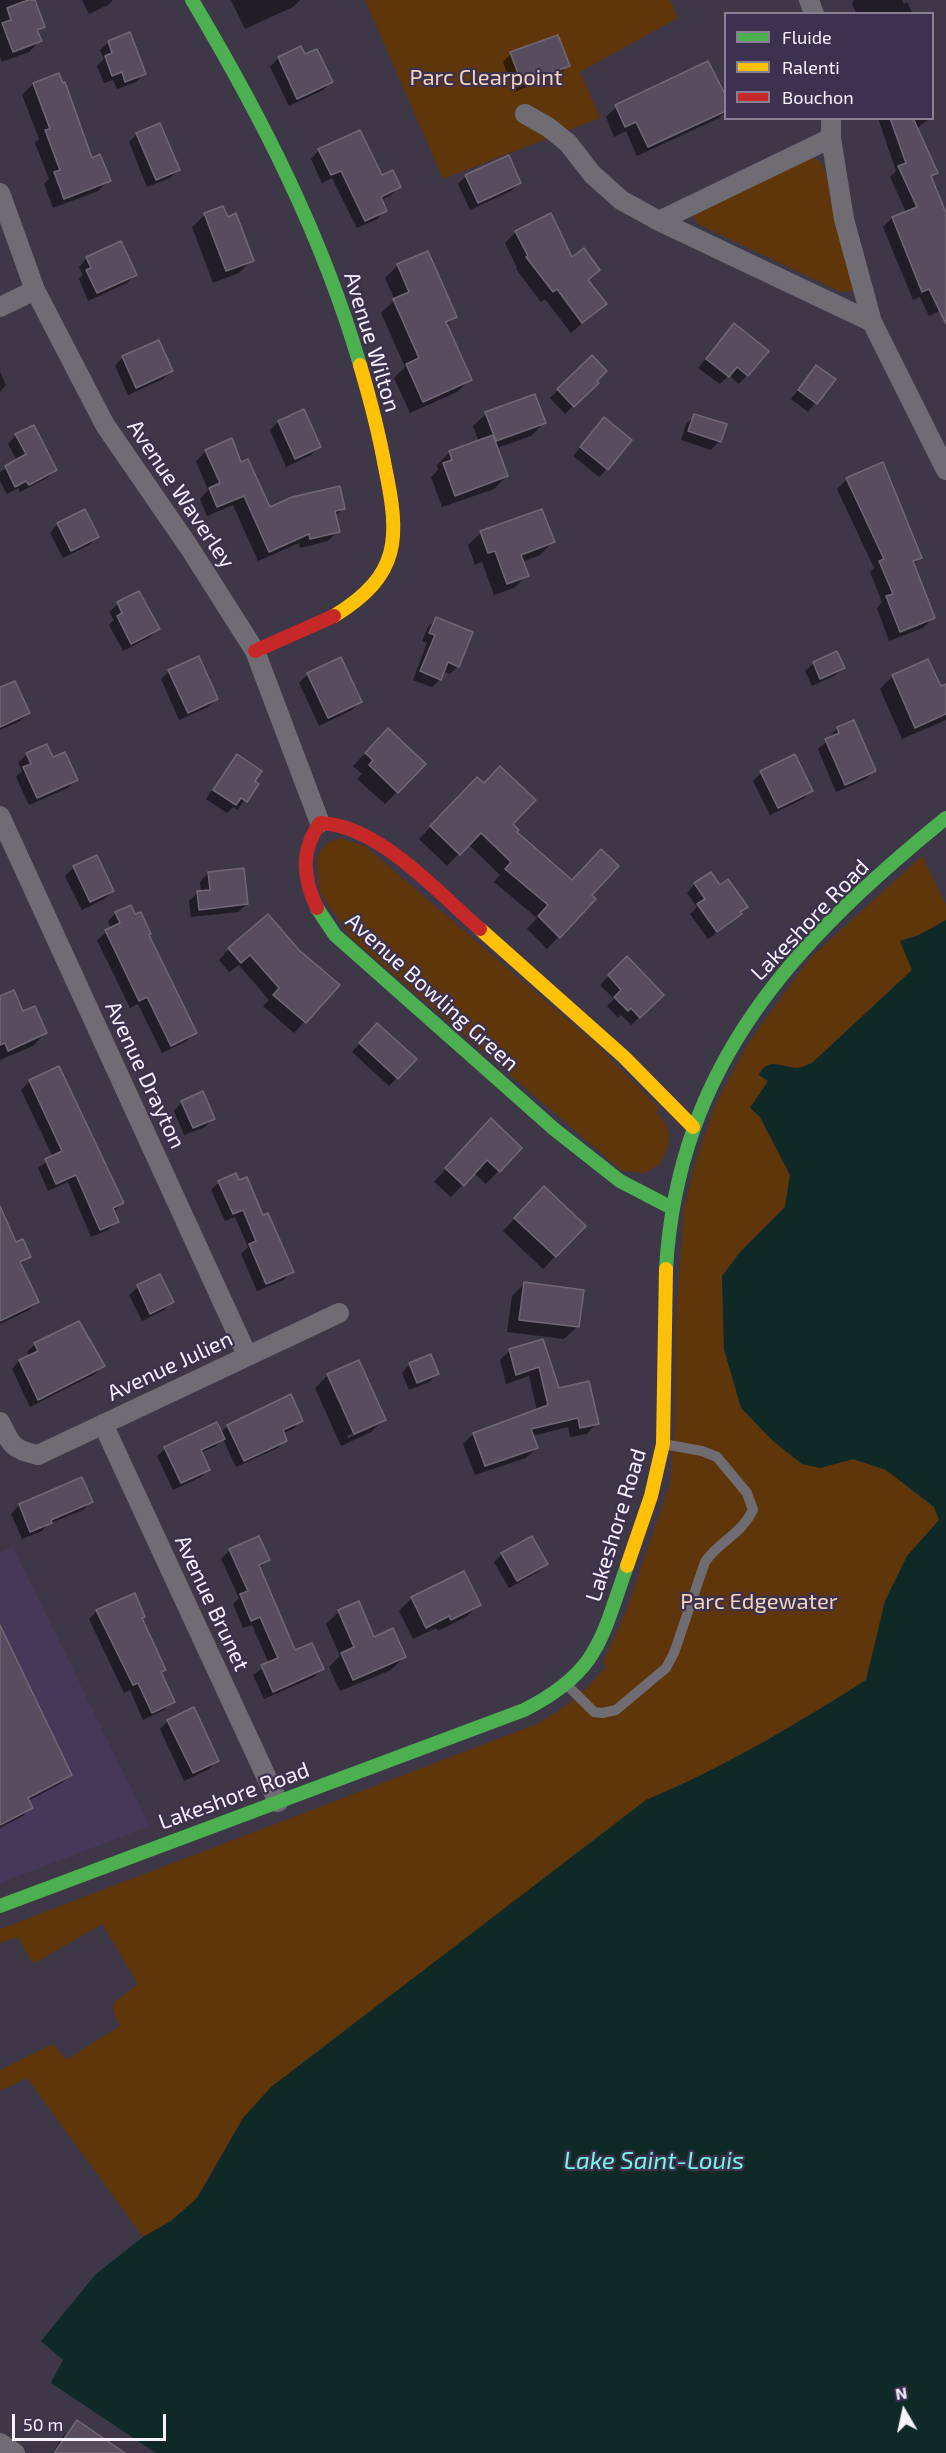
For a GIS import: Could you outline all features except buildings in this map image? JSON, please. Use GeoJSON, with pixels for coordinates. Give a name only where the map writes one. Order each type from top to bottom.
{"type":"FeatureCollection","features":[{"type":"Feature","properties":{"kind":"street","name":"Avenue Wilton"},"geometry":{"type":"LineString","coordinates":[[192,0],[226,56],[273,143],[305,213],[329,275],[363,380],[380,440],[395,521],[394,539],[389,559],[381,575],[359,601],[336,616],[255,651]]}},
{"type":"Feature","properties":{"kind":"street"},"geometry":{"type":"LineString","coordinates":[[525,114],[548,127],[568,143],[592,174],[621,200],[659,221],[872,322]]}},
{"type":"Feature","properties":{"kind":"street"},"geometry":{"type":"LineString","coordinates":[[831,120],[831,138],[844,219],[872,322],[946,470]]}},
{"type":"Feature","properties":{"kind":"street"},"geometry":{"type":"LineString","coordinates":[[659,221],[831,138]]}},
{"type":"Feature","properties":{"kind":"street","name":"Avenue Waverley"},"geometry":{"type":"LineString","coordinates":[[0,193],[35,290],[105,425],[189,547],[255,651],[320,823]]}},
{"type":"Feature","properties":{"kind":"street"},"geometry":{"type":"LineString","coordinates":[[0,307],[35,290]]}},
{"type":"Feature","properties":{"kind":"street","name":"Avenue Drayton"},"geometry":{"type":"LineString","coordinates":[[0,816],[247,1355]]}},
{"type":"Feature","properties":{"kind":"street","name":"Lakeshore Road"},"geometry":{"type":"LineString","coordinates":[[0,1906],[524,1710],[567,1685],[583,1668],[596,1650],[607,1624],[649,1504],[663,1444],[667,1273],[672,1209],[678,1177],[693,1127],[732,1046],[770,989],[825,928],[946,818]]}},
{"type":"Feature","properties":{"kind":"street"},"geometry":{"type":"LineString","coordinates":[[320,823],[333,822],[349,828],[395,854],[624,1057],[693,1127]]}},
{"type":"Feature","properties":{"kind":"street","name":"Avenue Bowling Green"},"geometry":{"type":"LineString","coordinates":[[320,823],[312,832],[308,843],[306,878],[315,908],[335,935],[582,1151],[620,1181],[672,1209]]}},
{"type":"Feature","properties":{"kind":"street","name":"Avenue Julien"},"geometry":{"type":"LineString","coordinates":[[0,1422],[8,1439],[20,1452],[38,1455],[339,1313]]}},
{"type":"Feature","properties":{"kind":"street","name":"Avenue Brunet"},"geometry":{"type":"LineString","coordinates":[[103,1424],[278,1802]]}},
{"type":"Feature","properties":{"kind":"street"},"geometry":{"type":"LineString","coordinates":[[0,2443],[15,2453]]}},
{"type":"Feature","properties":{"kind":"lane"},"geometry":{"type":"LineString","coordinates":[[567,1685],[594,1712],[602,1713],[616,1710],[666,1668],[674,1653],[705,1562],[713,1550],[746,1524],[753,1510],[747,1493],[717,1457],[702,1451],[663,1444]]}},
{"type":"Feature","properties":{"kind":"shaded area"},"geometry":{"type":"Polygon","coordinates":[[[13,1547],[150,1826],[0,1883],[0,1553],[13,1547]]]}},
{"type":"Feature","properties":{"kind":"green space","name":"Parc Clearpoint"},"geometry":{"type":"Polygon","coordinates":[[[365,0],[670,0],[678,18],[580,72],[600,118],[443,179],[365,0]]]}},
{"type":"Feature","properties":{"kind":"green space"},"geometry":{"type":"Polygon","coordinates":[[[810,157],[819,161],[825,170],[854,291],[841,292],[700,225],[694,219],[693,213],[810,157]]]}},
{"type":"Feature","properties":{"kind":"green space"},"geometry":{"type":"Polygon","coordinates":[[[340,838],[365,846],[596,1044],[659,1108],[656,1112],[666,1125],[669,1137],[667,1150],[660,1164],[645,1173],[622,1171],[351,938],[320,892],[317,859],[321,849],[329,842],[340,838]]]}},
{"type":"Feature","properties":{"kind":"green space","name":"Parc Edgewater"},"geometry":{"type":"Polygon","coordinates":[[[922,856],[946,905],[946,920],[919,935],[900,941],[912,970],[812,1063],[798,1068],[771,1064],[762,1069],[759,1075],[768,1081],[750,1108],[760,1117],[790,1175],[785,1207],[741,1251],[722,1277],[724,1349],[741,1408],[790,1455],[831,1465],[853,1459],[886,1470],[934,1507],[940,1520],[907,1556],[885,1601],[866,1681],[731,1760],[646,1800],[243,2118],[197,2198],[171,2221],[143,2237],[27,2078],[0,2091],[0,2070],[53,2044],[66,2060],[120,2026],[113,2012],[114,2002],[138,1984],[102,1924],[33,1964],[18,1937],[0,1943],[0,1929],[537,1724],[575,1698],[606,1666],[603,1663],[626,1611],[670,1484],[675,1423],[675,1328],[684,1208],[696,1159],[716,1103],[749,1042],[809,959],[922,856]]]}},
{"type":"Feature","properties":{"kind":"water","name":"Lake Saint-Louis"},"geometry":{"type":"Polygon","coordinates":[[[946,920],[946,2453],[156,2453],[51,2383],[63,2360],[41,2341],[96,2274],[143,2237],[171,2221],[197,2198],[243,2118],[271,2087],[646,1800],[675,1788],[758,1745],[866,1680],[885,1601],[907,1556],[939,1520],[934,1507],[886,1470],[853,1459],[820,1468],[802,1464],[773,1441],[741,1408],[724,1349],[722,1276],[741,1251],[785,1207],[790,1175],[760,1117],[750,1108],[768,1081],[759,1075],[762,1069],[771,1064],[798,1068],[812,1063],[912,970],[900,941],[919,935],[946,920]]]}},
{"type":"Feature","properties":{"kind":"traffic: fast"},"geometry":{"type":"LineString","coordinates":[[192,0],[242,88],[288,177],[327,269],[360,365]]}},
{"type":"Feature","properties":{"kind":"traffic: fast"},"geometry":{"type":"LineString","coordinates":[[666,1269],[675,1196],[694,1129],[720,1069],[754,1013],[794,961],[840,912],[891,864],[946,818]]}},
{"type":"Feature","properties":{"kind":"traffic: fast"},"geometry":{"type":"LineString","coordinates":[[317,908],[335,935],[554,1129],[620,1181],[672,1208]]}},
{"type":"Feature","properties":{"kind":"traffic: fast"},"geometry":{"type":"LineString","coordinates":[[0,1906],[524,1710],[549,1696],[583,1667],[603,1634],[627,1566]]}},
{"type":"Feature","properties":{"kind":"traffic: slow"},"geometry":{"type":"LineString","coordinates":[[334,616],[356,601],[384,570],[393,535],[393,514],[383,454],[360,365]]}},
{"type":"Feature","properties":{"kind":"traffic: slow"},"geometry":{"type":"LineString","coordinates":[[480,929],[624,1057],[693,1127]]}},
{"type":"Feature","properties":{"kind":"traffic: slow"},"geometry":{"type":"LineString","coordinates":[[627,1566],[651,1496],[663,1444],[666,1269]]}},
{"type":"Feature","properties":{"kind":"traffic: jam"},"geometry":{"type":"LineString","coordinates":[[255,651],[334,616]]}},
{"type":"Feature","properties":{"kind":"traffic: jam"},"geometry":{"type":"LineString","coordinates":[[317,908],[309,886],[306,865],[309,844],[320,823],[342,827],[364,835],[385,848],[426,880],[480,929]]}}]}
